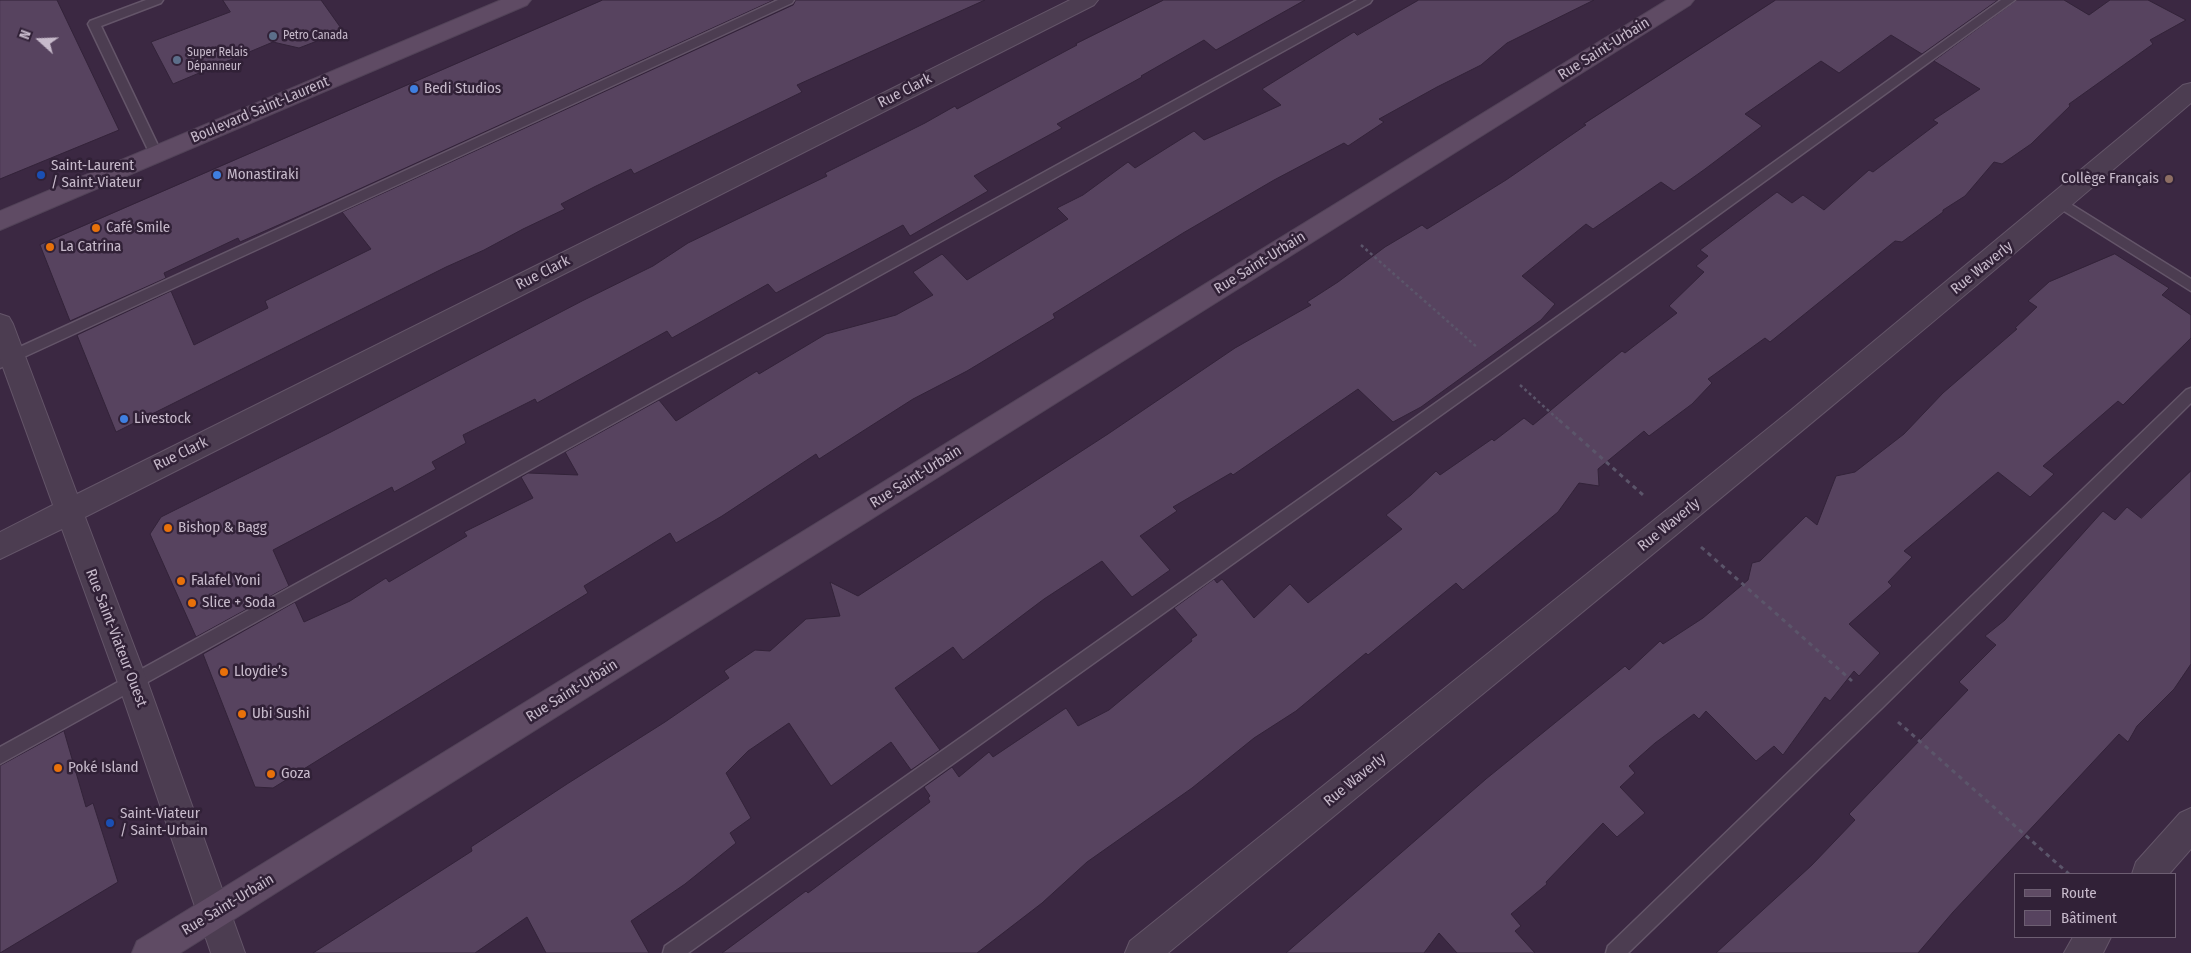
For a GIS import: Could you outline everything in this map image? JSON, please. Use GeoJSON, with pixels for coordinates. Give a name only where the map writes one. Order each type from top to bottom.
{"type":"FeatureCollection","features":[{"type":"Feature","properties":{"kind":"main road","name":"Boulevard Saint-Laurent"},"geometry":{"type":"LineString","coordinates":[[0,221],[520,0]]}},
{"type":"Feature","properties":{"kind":"main road","name":"Rue Saint-Urbain"},"geometry":{"type":"LineString","coordinates":[[149,953],[1683,0]]}},
{"type":"Feature","properties":{"kind":"street","name":"Rue Clark"},"geometry":{"type":"LineString","coordinates":[[0,546],[1087,0]]}},
{"type":"Feature","properties":{"kind":"street","name":"Rue Waverly"},"geometry":{"type":"LineString","coordinates":[[1142,953],[1667,527],[2061,203],[2191,91]]}},
{"type":"Feature","properties":{"kind":"street","name":"Rue Saint-Viateur Ouest"},"geometry":{"type":"LineString","coordinates":[[0,324],[6,359],[68,511],[133,683],[228,953]]}},
{"type":"Feature","properties":{"kind":"street"},"geometry":{"type":"LineString","coordinates":[[2149,873],[2191,824]]}},
{"type":"Feature","properties":{"kind":"street"},"geometry":{"type":"LineString","coordinates":[[2081,953],[2093,938]]}},
{"type":"Feature","properties":{"kind":"lane"},"geometry":{"type":"LineString","coordinates":[[156,154],[94,24],[157,0]]}},
{"type":"Feature","properties":{"kind":"lane"},"geometry":{"type":"LineString","coordinates":[[6,359],[788,0]]}},
{"type":"Feature","properties":{"kind":"lane"},"geometry":{"type":"LineString","coordinates":[[0,756],[1366,0]]}},
{"type":"Feature","properties":{"kind":"lane"},"geometry":{"type":"LineString","coordinates":[[672,953],[1507,360],[2009,0]]}},
{"type":"Feature","properties":{"kind":"lane"},"geometry":{"type":"LineString","coordinates":[[2061,203],[2191,286]]}},
{"type":"Feature","properties":{"kind":"lane"},"geometry":{"type":"LineString","coordinates":[[1615,953],[1876,702],[2191,394]]}},
{"type":"Feature","properties":{"kind":"building"},"geometry":{"type":"Polygon","coordinates":[[[0,0],[57,0],[119,130],[0,179],[0,0]]]}},
{"type":"Feature","properties":{"kind":"building"},"geometry":{"type":"Polygon","coordinates":[[[223,0],[321,0],[343,31],[299,48],[273,42],[173,84],[151,42],[230,12],[223,0]]]}},
{"type":"Feature","properties":{"kind":"building"},"geometry":{"type":"Polygon","coordinates":[[[603,0],[774,0],[333,201],[240,242],[238,238],[164,273],[166,278],[70,321],[40,245],[603,0]]]}},
{"type":"Feature","properties":{"kind":"building"},"geometry":{"type":"Polygon","coordinates":[[[796,0],[985,0],[797,85],[802,92],[634,174],[631,169],[594,187],[561,204],[565,209],[116,432],[77,335],[171,291],[194,345],[268,308],[265,301],[371,249],[342,212],[793,5],[796,0]]]}},
{"type":"Feature","properties":{"kind":"building"},"geometry":{"type":"Polygon","coordinates":[[[1164,0],[1305,0],[1216,50],[1204,40],[1057,124],[1062,128],[974,176],[988,191],[910,236],[903,225],[776,293],[768,284],[672,338],[667,331],[537,403],[535,399],[463,435],[466,443],[432,462],[436,469],[394,492],[392,487],[273,550],[289,586],[196,637],[150,534],[161,517],[331,432],[653,266],[688,243],[827,176],[825,173],[955,106],[957,109],[1076,44],[1164,0]]]}},
{"type":"Feature","properties":{"kind":"building"},"geometry":{"type":"Polygon","coordinates":[[[1419,0],[1594,0],[1507,43],[1481,65],[1379,119],[1384,122],[1348,146],[1344,143],[1274,180],[1183,233],[1053,314],[1055,318],[967,371],[913,399],[819,459],[816,454],[722,516],[676,543],[670,533],[584,586],[588,593],[273,788],[255,787],[203,654],[295,602],[304,622],[350,601],[386,578],[389,582],[467,536],[464,532],[533,498],[521,477],[528,473],[578,475],[565,452],[659,400],[676,421],[757,371],[759,374],[826,334],[896,315],[933,295],[913,272],[942,254],[967,280],[1068,219],[1057,208],[1083,195],[1128,162],[1135,168],[1194,131],[1204,140],[1281,105],[1262,89],[1354,32],[1357,35],[1419,0]]]}},
{"type":"Feature","properties":{"kind":"building"},"geometry":{"type":"Polygon","coordinates":[[[1776,0],[1998,0],[1922,54],[1891,35],[1839,73],[1821,61],[1745,114],[1762,126],[1674,191],[1661,182],[1593,229],[1586,224],[1522,276],[1555,304],[1541,320],[1421,407],[1393,422],[1358,389],[1233,475],[1231,473],[1173,507],[1177,511],[1140,536],[1170,570],[1132,597],[1102,561],[1044,599],[963,660],[953,647],[895,688],[940,750],[911,770],[891,742],[831,786],[789,723],[748,751],[726,773],[751,818],[730,833],[736,843],[685,884],[631,921],[649,953],[546,953],[527,917],[475,953],[313,953],[472,851],[471,847],[665,722],[729,678],[724,671],[755,650],[770,651],[806,619],[840,616],[830,582],[858,596],[1108,434],[1235,348],[1311,305],[1307,302],[1338,282],[1385,247],[1422,225],[1427,229],[1506,180],[1586,125],[1584,124],[1776,0]]]}},
{"type":"Feature","properties":{"kind":"building"},"geometry":{"type":"Polygon","coordinates":[[[2017,0],[2064,0],[2089,15],[2110,0],[2148,0],[2186,20],[2150,40],[2153,44],[2069,104],[2070,106],[2031,144],[2002,164],[1994,162],[1965,196],[1943,210],[1943,212],[1902,242],[1895,241],[1770,342],[1765,338],[1708,379],[1712,383],[1692,404],[1649,436],[1644,431],[1598,469],[1599,486],[1579,483],[1558,512],[1463,590],[1456,583],[1368,655],[1366,653],[1296,711],[1254,738],[1192,788],[1087,862],[1042,903],[977,953],[722,953],[806,891],[808,893],[930,802],[928,798],[930,796],[924,787],[952,767],[959,777],[989,752],[993,757],[1066,708],[1078,726],[1109,710],[1197,635],[1174,608],[1214,579],[1217,583],[1222,579],[1254,618],[1290,584],[1308,603],[1402,529],[1386,515],[1411,495],[1436,471],[1440,475],[1492,439],[1494,441],[1524,418],[1533,425],[1622,351],[1625,353],[1677,313],[1669,306],[1704,272],[1696,266],[1708,256],[1700,250],[1777,192],[1792,203],[1803,195],[1824,210],[1869,170],[1873,172],[1938,123],[1933,120],[1980,89],[1934,61],[2017,0]]]}},
{"type":"Feature","properties":{"kind":"building"},"geometry":{"type":"Polygon","coordinates":[[[2115,254],[2169,288],[2162,295],[2191,315],[2191,338],[2123,405],[2118,401],[2043,466],[2054,474],[2030,497],[1998,472],[1904,551],[1912,557],[1888,582],[1892,586],[1849,624],[1880,653],[1859,676],[1854,671],[1830,701],[1825,697],[1783,755],[1774,746],[1756,761],[1706,711],[1699,719],[1694,714],[1655,743],[1629,766],[1635,773],[1620,787],[1645,813],[1617,837],[1603,823],[1546,882],[1547,884],[1511,914],[1521,926],[1515,931],[1535,953],[1457,953],[1439,933],[1424,953],[1286,953],[1486,779],[1625,666],[1629,670],[1660,641],[1663,644],[1703,618],[1748,580],[1752,563],[1760,561],[1806,516],[1817,525],[1836,476],[1855,472],[1904,434],[1943,393],[2017,329],[2015,328],[2037,307],[2028,301],[2049,282],[2115,254]]]}},
{"type":"Feature","properties":{"kind":"building"},"geometry":{"type":"Polygon","coordinates":[[[2191,471],[2191,664],[2174,689],[2137,726],[2128,742],[2119,734],[1953,912],[1918,953],[1716,953],[1812,865],[1855,820],[1849,814],[1968,690],[1959,682],[1996,645],[1985,636],[2005,620],[2103,511],[2115,520],[2127,507],[2141,518],[2191,471]]]}},
{"type":"Feature","properties":{"kind":"building"},"geometry":{"type":"Polygon","coordinates":[[[64,731],[86,807],[93,803],[118,882],[0,953],[0,766],[64,731]]]}},
{"type":"Feature","properties":{"kind":"place","name":"Petro Canada"},"geometry":{"type":"Point","coordinates":[273,36]}},
{"type":"Feature","properties":{"kind":"place","name":"Super Relais Dépanneur"},"geometry":{"type":"Point","coordinates":[177,60]}},
{"type":"Feature","properties":{"kind":"place","name":"Bedi Studios"},"geometry":{"type":"Point","coordinates":[414,89]}},
{"type":"Feature","properties":{"kind":"place","name":"Saint-Laurent / Saint-Viateur"},"geometry":{"type":"Point","coordinates":[41,175]}},
{"type":"Feature","properties":{"kind":"place","name":"Monastiraki"},"geometry":{"type":"Point","coordinates":[217,175]}},
{"type":"Feature","properties":{"kind":"place","name":"Collège Français"},"geometry":{"type":"Point","coordinates":[2169,179]}},
{"type":"Feature","properties":{"kind":"place","name":"Café Smile"},"geometry":{"type":"Point","coordinates":[96,228]}},
{"type":"Feature","properties":{"kind":"place","name":"La Catrina"},"geometry":{"type":"Point","coordinates":[50,247]}},
{"type":"Feature","properties":{"kind":"place","name":"Livestock"},"geometry":{"type":"Point","coordinates":[124,419]}},
{"type":"Feature","properties":{"kind":"place","name":"Bishop & Bagg"},"geometry":{"type":"Point","coordinates":[168,528]}},
{"type":"Feature","properties":{"kind":"place","name":"Falafel Yoni"},"geometry":{"type":"Point","coordinates":[181,581]}},
{"type":"Feature","properties":{"kind":"place","name":"Slice + Soda"},"geometry":{"type":"Point","coordinates":[192,603]}},
{"type":"Feature","properties":{"kind":"place","name":"Lloydie’s"},"geometry":{"type":"Point","coordinates":[224,672]}},
{"type":"Feature","properties":{"kind":"place","name":"Ubi Sushi"},"geometry":{"type":"Point","coordinates":[242,714]}},
{"type":"Feature","properties":{"kind":"place","name":"Poké Island"},"geometry":{"type":"Point","coordinates":[58,768]}},
{"type":"Feature","properties":{"kind":"place","name":"Goza"},"geometry":{"type":"Point","coordinates":[271,774]}},
{"type":"Feature","properties":{"kind":"place","name":"Saint-Viateur / Saint-Urbain"},"geometry":{"type":"Point","coordinates":[110,823]}}]}
